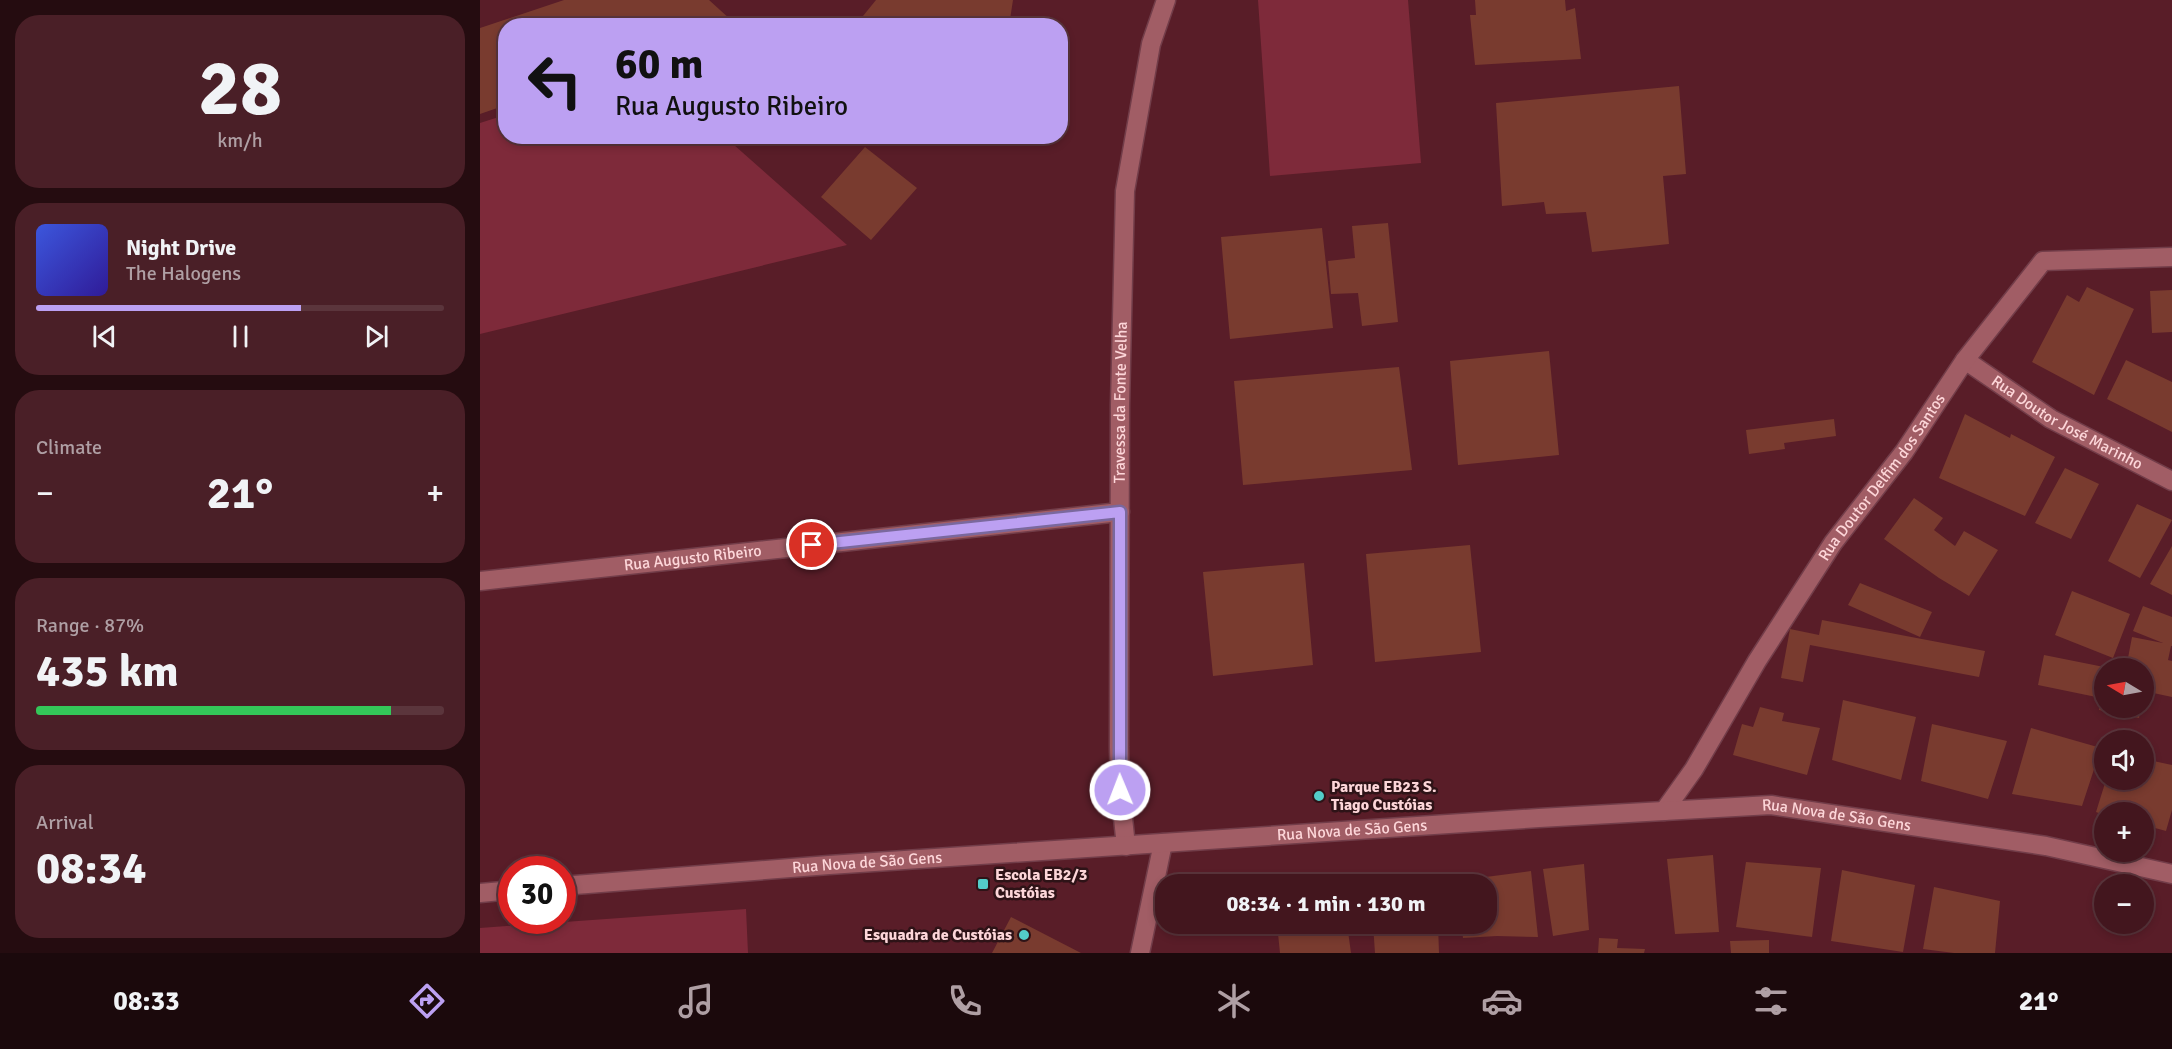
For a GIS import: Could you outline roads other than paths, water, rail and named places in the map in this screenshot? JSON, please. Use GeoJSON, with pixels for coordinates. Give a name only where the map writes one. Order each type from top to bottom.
{"type":"FeatureCollection","features":[{"type":"Feature","properties":{"kind":"street","name":"Travessa da Fonte Velha"},"geometry":{"type":"LineString","coordinates":[[1126,846],[1119,758],[1120,405],[1125,191],[1151,44],[1166,0]]}},
{"type":"Feature","properties":{"kind":"street","name":"Rua Doutor Delfim dos Santos"},"geometry":{"type":"LineString","coordinates":[[1664,811],[1694,769],[1757,661],[1833,543],[1904,452],[1965,360],[2043,261],[2172,257]]}},
{"type":"Feature","properties":{"kind":"street","name":"Rua Doutor José Marinho"},"geometry":{"type":"LineString","coordinates":[[1965,360],[2051,419],[2172,481]]}},
{"type":"Feature","properties":{"kind":"street","name":"Rua Augusto Ribeiro"},"geometry":{"type":"LineString","coordinates":[[480,581],[1120,512]]}},
{"type":"Feature","properties":{"kind":"street","name":"Rua Nova de São Gens"},"geometry":{"type":"LineString","coordinates":[[576,885],[798,867],[1771,805],[2046,846],[2172,874]]}},
{"type":"Feature","properties":{"kind":"street"},"geometry":{"type":"LineString","coordinates":[[1140,953],[1163,843]]}},
{"type":"Feature","properties":{"kind":"street"},"geometry":{"type":"LineString","coordinates":[[480,893],[498,891]]}},
{"type":"Feature","properties":{"kind":"place","name":"Parque EB23 S. Tiago Custóias"},"geometry":{"type":"Point","coordinates":[1319,796]}},
{"type":"Feature","properties":{"kind":"place","name":"Escola EB2/3 Custóias"},"geometry":{"type":"Point","coordinates":[983,884]}},
{"type":"Feature","properties":{"kind":"place","name":"Esquadra de Custóias"},"geometry":{"type":"Point","coordinates":[1024,935]}}]}
